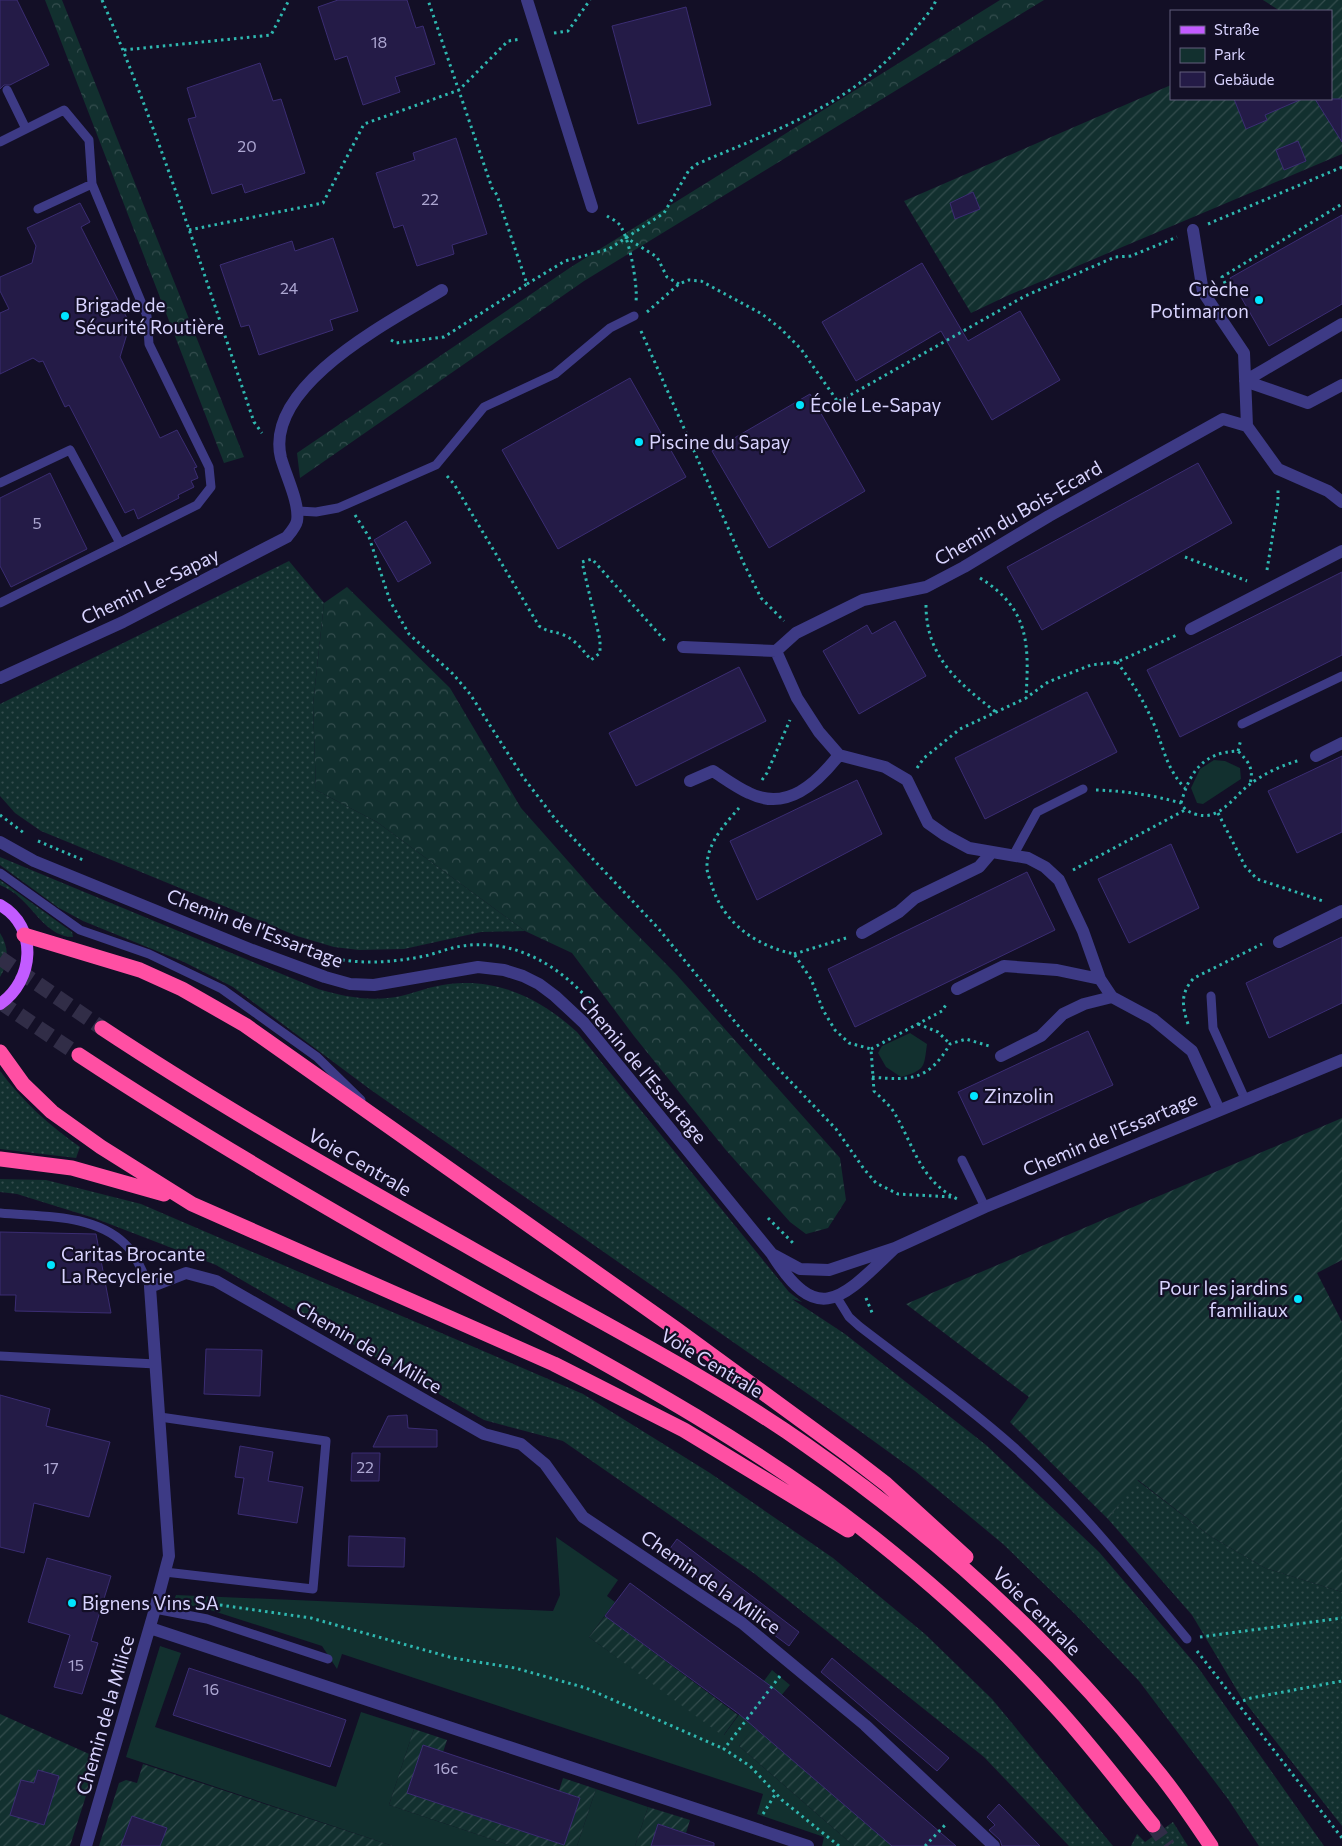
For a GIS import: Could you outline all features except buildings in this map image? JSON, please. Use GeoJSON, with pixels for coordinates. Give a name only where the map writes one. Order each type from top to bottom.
{"type":"FeatureCollection","features":[{"type":"Feature","properties":{"kind":"highway"},"geometry":{"type":"LineString","coordinates":[[24,935],[126,965],[182,989],[245,1025],[684,1335],[886,1484],[986,1575],[1049,1640],[1132,1741]]}},
{"type":"Feature","properties":{"kind":"highway","name":"Voie Centrale"},"geometry":{"type":"LineString","coordinates":[[102,1028],[269,1134],[623,1333],[754,1410],[803,1443],[902,1517],[996,1596],[1040,1640],[1132,1741],[1160,1774],[1211,1846]]}},
{"type":"Feature","properties":{"kind":"highway"},"geometry":{"type":"LineString","coordinates":[[0,1052],[23,1084],[52,1112],[101,1147],[192,1204]]}},
{"type":"Feature","properties":{"kind":"highway"},"geometry":{"type":"LineString","coordinates":[[79,1056],[262,1170],[610,1367],[725,1435],[824,1501],[921,1577],[973,1624],[1054,1705],[1153,1825]]}},
{"type":"Feature","properties":{"kind":"highway"},"geometry":{"type":"LineString","coordinates":[[0,1159],[72,1168],[136,1184],[192,1204],[554,1364],[646,1410],[750,1469],[921,1577]]}},
{"type":"Feature","properties":{"kind":"main road"},"geometry":{"type":"LineString","coordinates":[[0,905],[16,919],[24,935],[28,956],[24,976],[13,994],[0,1004]]}},
{"type":"Feature","properties":{"kind":"street"},"geometry":{"type":"LineString","coordinates":[[527,0],[592,206]]}},
{"type":"Feature","properties":{"kind":"street"},"geometry":{"type":"LineString","coordinates":[[1193,230],[1203,292],[1244,353],[1247,426],[1278,469],[1328,491],[1342,502]]}},
{"type":"Feature","properties":{"kind":"street"},"geometry":{"type":"LineString","coordinates":[[298,511],[281,456],[280,436],[285,415],[294,399],[323,370],[375,332],[442,290]]}},
{"type":"Feature","properties":{"kind":"street"},"geometry":{"type":"LineString","coordinates":[[1245,381],[1342,324]]}},
{"type":"Feature","properties":{"kind":"street"},"geometry":{"type":"LineString","coordinates":[[1245,381],[1308,403],[1340,390]]}},
{"type":"Feature","properties":{"kind":"street","name":"Chemin du Bois-Ecard"},"geometry":{"type":"LineString","coordinates":[[776,651],[796,633],[862,600],[926,587],[1223,419],[1247,426]]}},
{"type":"Feature","properties":{"kind":"street","name":"Chemin Le-Sapay"},"geometry":{"type":"LineString","coordinates":[[0,678],[123,622],[273,546],[288,537],[297,523],[298,511]]}},
{"type":"Feature","properties":{"kind":"street"},"geometry":{"type":"LineString","coordinates":[[1191,629],[1342,551]]}},
{"type":"Feature","properties":{"kind":"street"},"geometry":{"type":"LineString","coordinates":[[683,647],[776,651],[796,698],[819,732],[838,755],[885,767],[907,780],[928,822],[945,835],[969,848],[1028,858],[1044,867],[1059,880],[1083,930],[1100,979],[1112,997],[1154,1019],[1192,1051],[1219,1110]]}},
{"type":"Feature","properties":{"kind":"street"},"geometry":{"type":"LineString","coordinates":[[1316,756],[1342,743]]}},
{"type":"Feature","properties":{"kind":"street"},"geometry":{"type":"LineString","coordinates":[[690,781],[712,771],[750,794],[773,799],[797,795],[823,774],[838,755]]}},
{"type":"Feature","properties":{"kind":"street","name":"Chemin de l'Essartage"},"geometry":{"type":"LineString","coordinates":[[0,842],[43,864],[261,954],[350,984],[374,985],[478,966],[504,970],[523,976],[555,996],[584,1023],[772,1254],[787,1278],[798,1290],[822,1299],[836,1296],[860,1281],[895,1248]]}},
{"type":"Feature","properties":{"kind":"street"},"geometry":{"type":"LineString","coordinates":[[862,933],[899,912],[916,898],[979,867],[991,853]]}},
{"type":"Feature","properties":{"kind":"street"},"geometry":{"type":"LineString","coordinates":[[1279,942],[1339,912]]}},
{"type":"Feature","properties":{"kind":"street"},"geometry":{"type":"LineString","coordinates":[[957,989],[1004,966],[1057,970],[1100,979]]}},
{"type":"Feature","properties":{"kind":"street"},"geometry":{"type":"LineString","coordinates":[[1001,1056],[1041,1036],[1063,1014],[1084,1004],[1112,997]]}},
{"type":"Feature","properties":{"kind":"street","name":"Chemin de l'Essartage"},"geometry":{"type":"LineString","coordinates":[[772,1254],[800,1269],[815,1271],[829,1270],[895,1248],[985,1207],[1342,1060]]}},
{"type":"Feature","properties":{"kind":"street","name":"Chemin de la Milice"},"geometry":{"type":"LineString","coordinates":[[86,1846],[150,1628],[169,1556],[150,1287],[186,1273],[216,1281],[484,1434],[521,1444],[545,1464],[583,1517],[742,1623],[865,1725],[994,1846]]}},
{"type":"Feature","properties":{"kind":"street"},"geometry":{"type":"LineString","coordinates":[[150,1628],[808,1846]]}},
{"type":"Feature","properties":{"kind":"lane"},"geometry":{"type":"LineString","coordinates":[[7,90],[26,129]]}},
{"type":"Feature","properties":{"kind":"lane"},"geometry":{"type":"LineString","coordinates":[[0,142],[64,110],[89,140],[92,184],[147,316],[149,344],[209,467],[211,486],[197,505],[0,603]]}},
{"type":"Feature","properties":{"kind":"lane"},"geometry":{"type":"LineString","coordinates":[[38,209],[92,184]]}},
{"type":"Feature","properties":{"kind":"lane"},"geometry":{"type":"LineString","coordinates":[[298,511],[316,512],[349,504],[436,465],[484,407],[555,374],[610,328],[634,316]]}},
{"type":"Feature","properties":{"kind":"lane"},"geometry":{"type":"LineString","coordinates":[[0,483],[70,450],[120,543]]}},
{"type":"Feature","properties":{"kind":"lane"},"geometry":{"type":"LineString","coordinates":[[1242,724],[1342,676]]}},
{"type":"Feature","properties":{"kind":"lane"},"geometry":{"type":"LineString","coordinates":[[1013,856],[1037,812],[1083,789]]}},
{"type":"Feature","properties":{"kind":"lane"},"geometry":{"type":"LineString","coordinates":[[0,873],[80,930],[156,957],[222,989],[317,1058],[390,1128]]}},
{"type":"Feature","properties":{"kind":"lane"},"geometry":{"type":"LineString","coordinates":[[1211,996],[1212,1028],[1245,1099]]}},
{"type":"Feature","properties":{"kind":"lane"},"geometry":{"type":"LineString","coordinates":[[962,1160],[985,1207]]}},
{"type":"Feature","properties":{"kind":"lane"},"geometry":{"type":"LineString","coordinates":[[0,1213],[73,1219],[99,1226],[126,1244],[150,1287]]}},
{"type":"Feature","properties":{"kind":"lane"},"geometry":{"type":"LineString","coordinates":[[836,1296],[849,1317],[859,1326],[964,1406],[1017,1450],[1116,1552],[1187,1639]]}},
{"type":"Feature","properties":{"kind":"lane"},"geometry":{"type":"LineString","coordinates":[[0,1356],[156,1364]]}},
{"type":"Feature","properties":{"kind":"lane"},"geometry":{"type":"LineString","coordinates":[[160,1417],[326,1442],[313,1589],[164,1572]]}},
{"type":"Feature","properties":{"kind":"lane"},"geometry":{"type":"LineString","coordinates":[[155,1609],[207,1619],[328,1659]]}},
{"type":"Feature","properties":{"kind":"path"},"geometry":{"type":"LineString","coordinates":[[102,0],[124,50],[189,230],[254,422],[281,456]]}},
{"type":"Feature","properties":{"kind":"path"},"geometry":{"type":"LineString","coordinates":[[124,50],[271,35],[289,0]]}},
{"type":"Feature","properties":{"kind":"path"},"geometry":{"type":"LineString","coordinates":[[428,0],[527,284]]}},
{"type":"Feature","properties":{"kind":"path"},"geometry":{"type":"LineString","coordinates":[[539,36],[568,31],[590,0]]}},
{"type":"Feature","properties":{"kind":"path"},"geometry":{"type":"LineString","coordinates":[[375,332],[396,343],[444,337],[565,260],[610,248],[664,213],[689,170],[697,164],[780,130],[811,114],[867,80],[898,51],[936,0]]}},
{"type":"Feature","properties":{"kind":"path"},"geometry":{"type":"LineString","coordinates":[[189,230],[323,203],[364,124],[459,90],[508,41]]}},
{"type":"Feature","properties":{"kind":"path"},"geometry":{"type":"LineString","coordinates":[[634,316],[651,311],[679,284],[689,280],[701,282],[762,314],[802,349],[838,402],[1025,296],[1115,257],[1131,256],[1342,167]]}},
{"type":"Feature","properties":{"kind":"path"},"geometry":{"type":"LineString","coordinates":[[1231,295],[1222,277],[1342,204]]}},
{"type":"Feature","properties":{"kind":"path"},"geometry":{"type":"LineString","coordinates":[[592,206],[618,223],[625,237],[638,289],[634,316],[760,598],[796,633]]}},
{"type":"Feature","properties":{"kind":"path"},"geometry":{"type":"LineString","coordinates":[[625,237],[657,257],[668,277],[679,284]]}},
{"type":"Feature","properties":{"kind":"path"},"geometry":{"type":"LineString","coordinates":[[436,465],[454,484],[539,626],[549,633],[560,634],[574,640],[591,660],[600,653],[600,640],[582,562],[592,559],[664,641],[672,647],[683,647]]}},
{"type":"Feature","properties":{"kind":"path"},"geometry":{"type":"LineString","coordinates":[[1185,557],[1242,577],[1264,592],[1278,502],[1278,469]]}},
{"type":"Feature","properties":{"kind":"path"},"geometry":{"type":"LineString","coordinates":[[349,504],[369,538],[390,601],[409,634],[453,674],[470,694],[523,778],[556,820],[658,928],[745,1034],[836,1129],[876,1183],[898,1194],[952,1196]]}},
{"type":"Feature","properties":{"kind":"path"},"geometry":{"type":"LineString","coordinates":[[964,567],[998,588],[1013,605],[1024,630],[1028,656],[1026,698]]}},
{"type":"Feature","properties":{"kind":"path"},"geometry":{"type":"LineString","coordinates":[[926,587],[926,615],[934,646],[944,666],[966,689],[997,713]]}},
{"type":"Feature","properties":{"kind":"path"},"geometry":{"type":"LineString","coordinates":[[907,780],[924,758],[960,729],[1026,698],[1048,682],[1091,665],[1117,662],[1191,629]]}},
{"type":"Feature","properties":{"kind":"path"},"geometry":{"type":"LineString","coordinates":[[1117,662],[1139,691],[1154,724],[1168,764],[1185,788]]}},
{"type":"Feature","properties":{"kind":"path"},"geometry":{"type":"LineString","coordinates":[[796,698],[786,731],[767,773],[720,830],[711,847],[706,868],[716,896],[730,921],[751,937],[774,950],[794,954],[862,933]]}},
{"type":"Feature","properties":{"kind":"path"},"geometry":{"type":"LineString","coordinates":[[1250,784],[1253,773],[1249,762],[1238,751],[1224,751],[1201,762],[1185,788],[1181,803],[1185,810],[1203,817],[1218,813],[1250,784],[1290,763],[1316,756]]}},
{"type":"Feature","properties":{"kind":"path"},"geometry":{"type":"LineString","coordinates":[[1083,789],[1132,792],[1181,803]]}},
{"type":"Feature","properties":{"kind":"path"},"geometry":{"type":"LineString","coordinates":[[1059,880],[1082,863],[1185,810]]}},
{"type":"Feature","properties":{"kind":"path"},"geometry":{"type":"LineString","coordinates":[[1218,813],[1245,866],[1257,879],[1276,887],[1321,899],[1339,912]]}},
{"type":"Feature","properties":{"kind":"path"},"geometry":{"type":"LineString","coordinates":[[0,815],[41,842],[88,862]]}},
{"type":"Feature","properties":{"kind":"path"},"geometry":{"type":"LineString","coordinates":[[317,954],[344,960],[375,962],[426,956],[461,946],[502,947],[536,957],[559,970],[574,982],[596,1008]]}},
{"type":"Feature","properties":{"kind":"path"},"geometry":{"type":"LineString","coordinates":[[794,954],[811,979],[823,1010],[835,1030],[849,1043],[871,1049],[942,1011],[957,989]]}},
{"type":"Feature","properties":{"kind":"path"},"geometry":{"type":"LineString","coordinates":[[918,1024],[938,1032],[950,1044]]}},
{"type":"Feature","properties":{"kind":"path"},"geometry":{"type":"LineString","coordinates":[[872,1077],[903,1080],[921,1076],[940,1062],[950,1044],[966,1039],[988,1044],[1001,1056]]}},
{"type":"Feature","properties":{"kind":"path"},"geometry":{"type":"LineString","coordinates":[[871,1049],[874,1091],[894,1112],[923,1170],[937,1187],[963,1202],[969,1214]]}},
{"type":"Feature","properties":{"kind":"path"},"geometry":{"type":"LineString","coordinates":[[764,1213],[781,1233],[795,1244]]}},
{"type":"Feature","properties":{"kind":"path"},"geometry":{"type":"LineString","coordinates":[[216,1605],[254,1608],[311,1618],[453,1658],[516,1668],[586,1688],[724,1749],[750,1766],[776,1793],[839,1846]]}},
{"type":"Feature","properties":{"kind":"path"},"geometry":{"type":"LineString","coordinates":[[1187,1639],[1342,1618]]}},
{"type":"Feature","properties":{"kind":"path"},"geometry":{"type":"LineString","coordinates":[[1187,1639],[1342,1838]]}},
{"type":"Feature","properties":{"kind":"path"},"geometry":{"type":"LineString","coordinates":[[724,1749],[790,1662]]}},
{"type":"Feature","properties":{"kind":"path"},"geometry":{"type":"LineString","coordinates":[[1237,1703],[1252,1698],[1342,1681]]}},
{"type":"Feature","properties":{"kind":"path"},"geometry":{"type":"LineString","coordinates":[[754,1828],[776,1793]]}},
{"type":"Feature","properties":{"kind":"path"},"geometry":{"type":"LineString","coordinates":[[925,1846],[958,1811]]}},
{"type":"Feature","properties":{"kind":"green space"},"geometry":{"type":"Polygon","coordinates":[[[45,0],[62,0],[244,457],[224,463],[45,0]]]}},
{"type":"Feature","properties":{"kind":"green space"},"geometry":{"type":"Polygon","coordinates":[[[1000,0],[1044,0],[584,281],[300,478],[297,453],[571,267],[1000,0]]]}},
{"type":"Feature","properties":{"kind":"green space"},"geometry":{"type":"Polygon","coordinates":[[[1263,0],[1342,0],[1342,154],[1009,295],[971,313],[904,201],[1170,85],[1170,100],[1332,100],[1332,10],[1278,10],[1263,0]]]}},
{"type":"Feature","properties":{"kind":"green space"},"geometry":{"type":"Polygon","coordinates":[[[289,561],[324,603],[313,705],[316,790],[377,822],[525,931],[481,932],[404,949],[359,950],[334,947],[297,936],[41,831],[15,813],[0,796],[0,704],[289,561]]]}},
{"type":"Feature","properties":{"kind":"green space"},"geometry":{"type":"Polygon","coordinates":[[[347,587],[450,688],[521,808],[598,895],[675,973],[840,1158],[846,1200],[828,1228],[806,1234],[790,1222],[725,1149],[634,1036],[572,953],[525,931],[377,822],[316,790],[313,705],[324,603],[347,587]]]}},
{"type":"Feature","properties":{"kind":"green space"},"geometry":{"type":"Polygon","coordinates":[[[1214,760],[1225,761],[1240,768],[1241,779],[1203,804],[1197,803],[1191,788],[1200,769],[1214,760]]]}},
{"type":"Feature","properties":{"kind":"green space"},"geometry":{"type":"Polygon","coordinates":[[[0,857],[318,989],[348,996],[380,999],[401,996],[449,984],[485,984],[518,993],[563,1020],[577,1032],[789,1292],[802,1302],[792,1299],[845,1334],[986,1445],[1099,1552],[1197,1666],[1324,1846],[1259,1846],[1228,1799],[1139,1681],[1075,1614],[1003,1544],[915,1471],[828,1408],[371,1090],[233,987],[184,962],[83,921],[59,908],[0,865],[0,857]]]}},
{"type":"Feature","properties":{"kind":"green space"},"geometry":{"type":"Polygon","coordinates":[[[0,880],[72,932],[73,937],[64,936],[50,928],[18,896],[0,885],[0,880]]]}},
{"type":"Feature","properties":{"kind":"green space"},"geometry":{"type":"Polygon","coordinates":[[[0,933],[7,955],[0,977],[0,933]]]}},
{"type":"Feature","properties":{"kind":"green space"},"geometry":{"type":"Polygon","coordinates":[[[910,1033],[927,1044],[924,1063],[919,1070],[901,1077],[886,1067],[878,1053],[882,1046],[910,1033]]]}},
{"type":"Feature","properties":{"kind":"green space"},"geometry":{"type":"Polygon","coordinates":[[[0,1071],[37,1112],[80,1147],[76,1158],[0,1149],[0,1071]]]}},
{"type":"Feature","properties":{"kind":"green space"},"geometry":{"type":"Polygon","coordinates":[[[1342,1118],[1342,1260],[1317,1273],[1342,1322],[1342,1592],[1265,1568],[1210,1536],[1138,1480],[1108,1519],[1010,1422],[1029,1397],[906,1304],[1342,1118]]]}},
{"type":"Feature","properties":{"kind":"green space"},"geometry":{"type":"Polygon","coordinates":[[[0,1179],[46,1180],[141,1204],[583,1394],[710,1473],[833,1558],[925,1634],[992,1699],[1113,1846],[1069,1846],[984,1757],[755,1574],[563,1441],[484,1420],[216,1265],[94,1218],[17,1194],[0,1192],[0,1179]]]}},
{"type":"Feature","properties":{"kind":"green space"},"geometry":{"type":"Polygon","coordinates":[[[1137,1480],[1210,1536],[1265,1568],[1342,1592],[1342,1826],[1241,1697],[1192,1615],[1108,1519],[1137,1480]]]}},
{"type":"Feature","properties":{"kind":"green space"},"geometry":{"type":"Polygon","coordinates":[[[556,1537],[618,1580],[607,1596],[615,1602],[589,1637],[724,1735],[772,1670],[790,1685],[739,1746],[854,1846],[822,1846],[824,1837],[757,1814],[763,1794],[342,1654],[337,1669],[322,1646],[207,1609],[173,1602],[176,1595],[553,1611],[560,1595],[556,1537]]]}},
{"type":"Feature","properties":{"kind":"green space"},"geometry":{"type":"Polygon","coordinates":[[[605,1616],[738,1715],[723,1736],[589,1637],[605,1616]]]}},
{"type":"Feature","properties":{"kind":"green space"},"geometry":{"type":"Polygon","coordinates":[[[160,1646],[181,1653],[155,1727],[336,1787],[361,1712],[414,1729],[389,1805],[512,1846],[393,1846],[126,1757],[160,1646]]]}},
{"type":"Feature","properties":{"kind":"green space"},"geometry":{"type":"Polygon","coordinates":[[[0,1714],[98,1758],[70,1846],[0,1846],[0,1714]]]}},
{"type":"Feature","properties":{"kind":"green space"},"geometry":{"type":"Polygon","coordinates":[[[754,1727],[892,1846],[854,1846],[739,1746],[754,1727]]]}},
{"type":"Feature","properties":{"kind":"green space"},"geometry":{"type":"Polygon","coordinates":[[[414,1729],[447,1740],[443,1752],[423,1746],[407,1793],[564,1845],[580,1798],[559,1791],[563,1778],[596,1789],[577,1846],[512,1846],[389,1805],[414,1729]]]}},
{"type":"Feature","properties":{"kind":"green space"},"geometry":{"type":"Polygon","coordinates":[[[143,1764],[393,1846],[99,1846],[119,1783],[126,1780],[137,1783],[143,1764]]]}},
{"type":"Feature","properties":{"kind":"green space"},"geometry":{"type":"Polygon","coordinates":[[[596,1789],[648,1807],[635,1846],[577,1846],[596,1789]]]}},
{"type":"Feature","properties":{"kind":"green space"},"geometry":{"type":"Polygon","coordinates":[[[648,1807],[690,1820],[686,1833],[658,1824],[651,1846],[635,1846],[648,1807]]]}},
{"type":"Feature","properties":{"kind":"green space"},"geometry":{"type":"Polygon","coordinates":[[[1173,1822],[1188,1846],[1131,1846],[1137,1834],[1145,1842],[1173,1822]]]}},
{"type":"Feature","properties":{"kind":"tunnel"},"geometry":{"type":"LineString","coordinates":[[0,958],[102,1028]]}},
{"type":"Feature","properties":{"kind":"tunnel"},"geometry":{"type":"LineString","coordinates":[[0,1002],[79,1055]]}},
{"type":"Feature","properties":{"kind":"tunnel"},"geometry":{"type":"LineString","coordinates":[[1153,1825],[1168,1846]]}},
{"type":"Feature","properties":{"kind":"place","name":"Crèche Potimarron"},"geometry":{"type":"Point","coordinates":[1259,300]}},
{"type":"Feature","properties":{"kind":"place","name":"Brigade de Sécurité Routière"},"geometry":{"type":"Point","coordinates":[65,316]}},
{"type":"Feature","properties":{"kind":"place","name":"École Le-Sapay"},"geometry":{"type":"Point","coordinates":[800,405]}},
{"type":"Feature","properties":{"kind":"place","name":"Piscine du Sapay"},"geometry":{"type":"Point","coordinates":[639,442]}},
{"type":"Feature","properties":{"kind":"place","name":"Zinzolin"},"geometry":{"type":"Point","coordinates":[974,1096]}},
{"type":"Feature","properties":{"kind":"place","name":"Caritas Brocante La Recyclerie"},"geometry":{"type":"Point","coordinates":[51,1265]}},
{"type":"Feature","properties":{"kind":"place","name":"Pour les jardins familiaux"},"geometry":{"type":"Point","coordinates":[1298,1299]}},
{"type":"Feature","properties":{"kind":"place","name":"Bignens Vins SA"},"geometry":{"type":"Point","coordinates":[72,1603]}}]}
